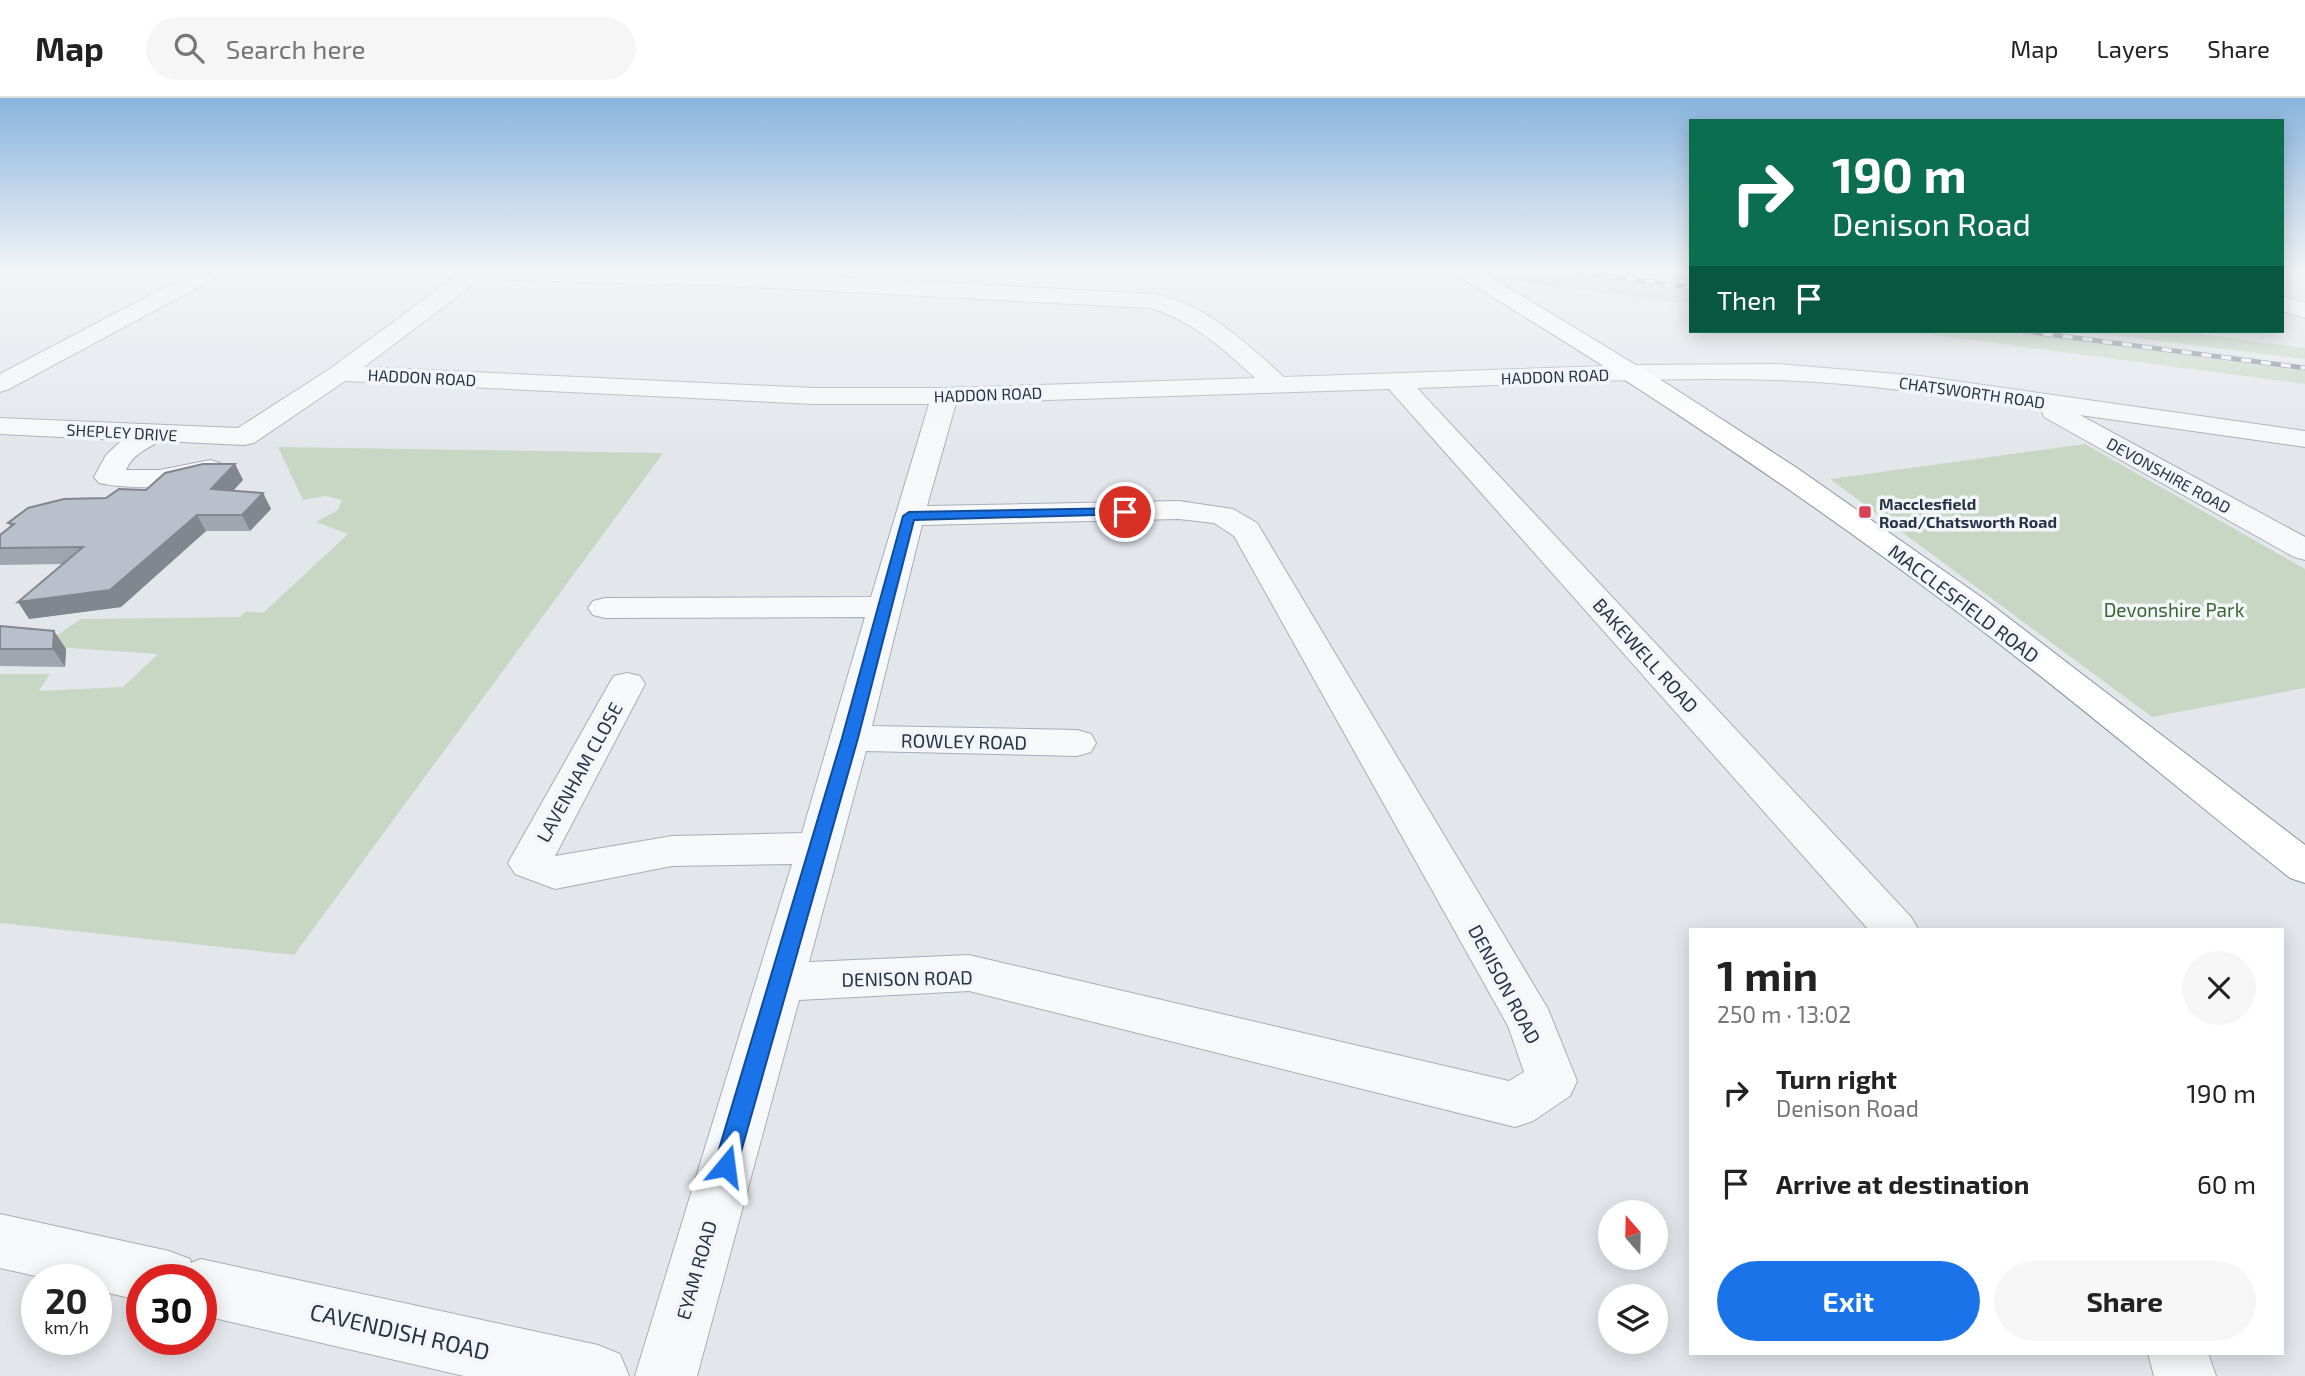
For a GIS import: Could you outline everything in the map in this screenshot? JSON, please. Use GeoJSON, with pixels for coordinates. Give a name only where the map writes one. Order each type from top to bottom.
{"type":"FeatureCollection","features":[{"type":"Feature","properties":{"kind":"highway","name":"MACCLESFIELD ROAD"},"geometry":{"type":"LineString","coordinates":[[1566,331],[1637,373],[1730,435],[1973,606],[2305,867]]}},
{"type":"Feature","properties":{"kind":"street"},"geometry":{"type":"LineString","coordinates":[[0,384],[100,331]]}},
{"type":"Feature","properties":{"kind":"street"},"geometry":{"type":"LineString","coordinates":[[156,433],[124,449],[112,463],[108,477],[135,482],[175,477],[217,467],[239,456],[247,446],[244,437],[340,373],[397,331]]}},
{"type":"Feature","properties":{"kind":"street"},"geometry":{"type":"LineString","coordinates":[[1216,331],[1277,384]]}},
{"type":"Feature","properties":{"kind":"street","name":"CHATSWORTH ROAD"},"geometry":{"type":"LineString","coordinates":[[1637,373],[1778,372],[1920,384],[2305,439]]}},
{"type":"Feature","properties":{"kind":"street","name":"HADDON ROAD"},"geometry":{"type":"LineString","coordinates":[[340,373],[813,396],[946,396],[1637,373]]}},
{"type":"Feature","properties":{"kind":"street","name":"BAKEWELL ROAD"},"geometry":{"type":"LineString","coordinates":[[1396,381],[1894,928]]}},
{"type":"Feature","properties":{"kind":"street","name":"EYAM ROAD"},"geometry":{"type":"LineString","coordinates":[[666,1376],[850,738],[909,516],[946,396]]}},
{"type":"Feature","properties":{"kind":"street","name":"DEVONSHIRE ROAD"},"geometry":{"type":"LineString","coordinates":[[2033,400],[2305,550]]}},
{"type":"Feature","properties":{"kind":"street","name":"SHEPLEY DRIVE"},"geometry":{"type":"LineString","coordinates":[[0,426],[244,437]]}},
{"type":"Feature","properties":{"kind":"street"},"geometry":{"type":"LineString","coordinates":[[92,502],[113,500],[135,482]]}},
{"type":"Feature","properties":{"kind":"street","name":"DENISON ROAD"},"geometry":{"type":"LineString","coordinates":[[778,982],[969,973],[1515,1105],[1552,1081],[1531,1023],[1246,530],[1222,515],[1179,510],[909,516]]}},
{"type":"Feature","properties":{"kind":"street"},"geometry":{"type":"LineString","coordinates":[[605,607],[885,607]]}},
{"type":"Feature","properties":{"kind":"street","name":"LAVENHAM CLOSE"},"geometry":{"type":"LineString","coordinates":[[627,684],[530,863],[555,873],[672,851],[817,848]]}},
{"type":"Feature","properties":{"kind":"street","name":"ROWLEY ROAD"},"geometry":{"type":"LineString","coordinates":[[850,738],[1077,743]]}},
{"type":"Feature","properties":{"kind":"street"},"geometry":{"type":"LineString","coordinates":[[0,1241],[126,1269]]}},
{"type":"Feature","properties":{"kind":"street","name":"CAVENDISH ROAD"},"geometry":{"type":"LineString","coordinates":[[217,1291],[598,1376]]}},
{"type":"Feature","properties":{"kind":"street"},"geometry":{"type":"LineString","coordinates":[[2179,1355],[2186,1376]]}},
{"type":"Feature","properties":{"kind":"green space"},"geometry":{"type":"Polygon","coordinates":[[[1918,333],[2016,333],[2305,371],[2305,384],[1918,333]]]}},
{"type":"Feature","properties":{"kind":"green space"},"geometry":{"type":"Polygon","coordinates":[[[2096,333],[2192,333],[2305,348],[2305,359],[2096,333]]]}},
{"type":"Feature","properties":{"kind":"green space","name":"Devonshire Park"},"geometry":{"type":"Polygon","coordinates":[[[2085,444],[2305,569],[2305,688],[2152,717],[1830,479],[2085,444]]]}},
{"type":"Feature","properties":{"kind":"green space"},"geometry":{"type":"Polygon","coordinates":[[[278,447],[663,453],[294,955],[0,923],[0,674],[50,674],[39,691],[123,687],[158,654],[41,646],[81,619],[240,617],[246,611],[263,613],[348,534],[316,522],[338,510],[342,500],[326,496],[303,500],[278,447]]]}},
{"type":"Feature","properties":{"kind":"building"},"geometry":{"type":"Polygon","coordinates":[[[203,464],[235,464],[211,489],[263,493],[242,515],[197,515],[110,590],[18,602],[83,547],[0,548],[0,535],[14,524],[8,523],[28,508],[64,499],[106,498],[119,489],[146,490],[165,473],[203,464]]]}},
{"type":"Feature","properties":{"kind":"building"},"geometry":{"type":"Polygon","coordinates":[[[0,626],[54,631],[53,649],[0,649],[0,626]]]}},
{"type":"Feature","properties":{"kind":"railway"},"geometry":{"type":"LineString","coordinates":[[2038,333],[2305,368]]}},
{"type":"Feature","properties":{"kind":"place","name":"Macclesfield Road/Chatsworth Road"},"geometry":{"type":"Point","coordinates":[1865,512]}},
{"type":"Feature","properties":{"kind":"route"},"geometry":{"type":"LineString","coordinates":[[726,1166],[850,738],[909,516],[1125,512]]}}]}
